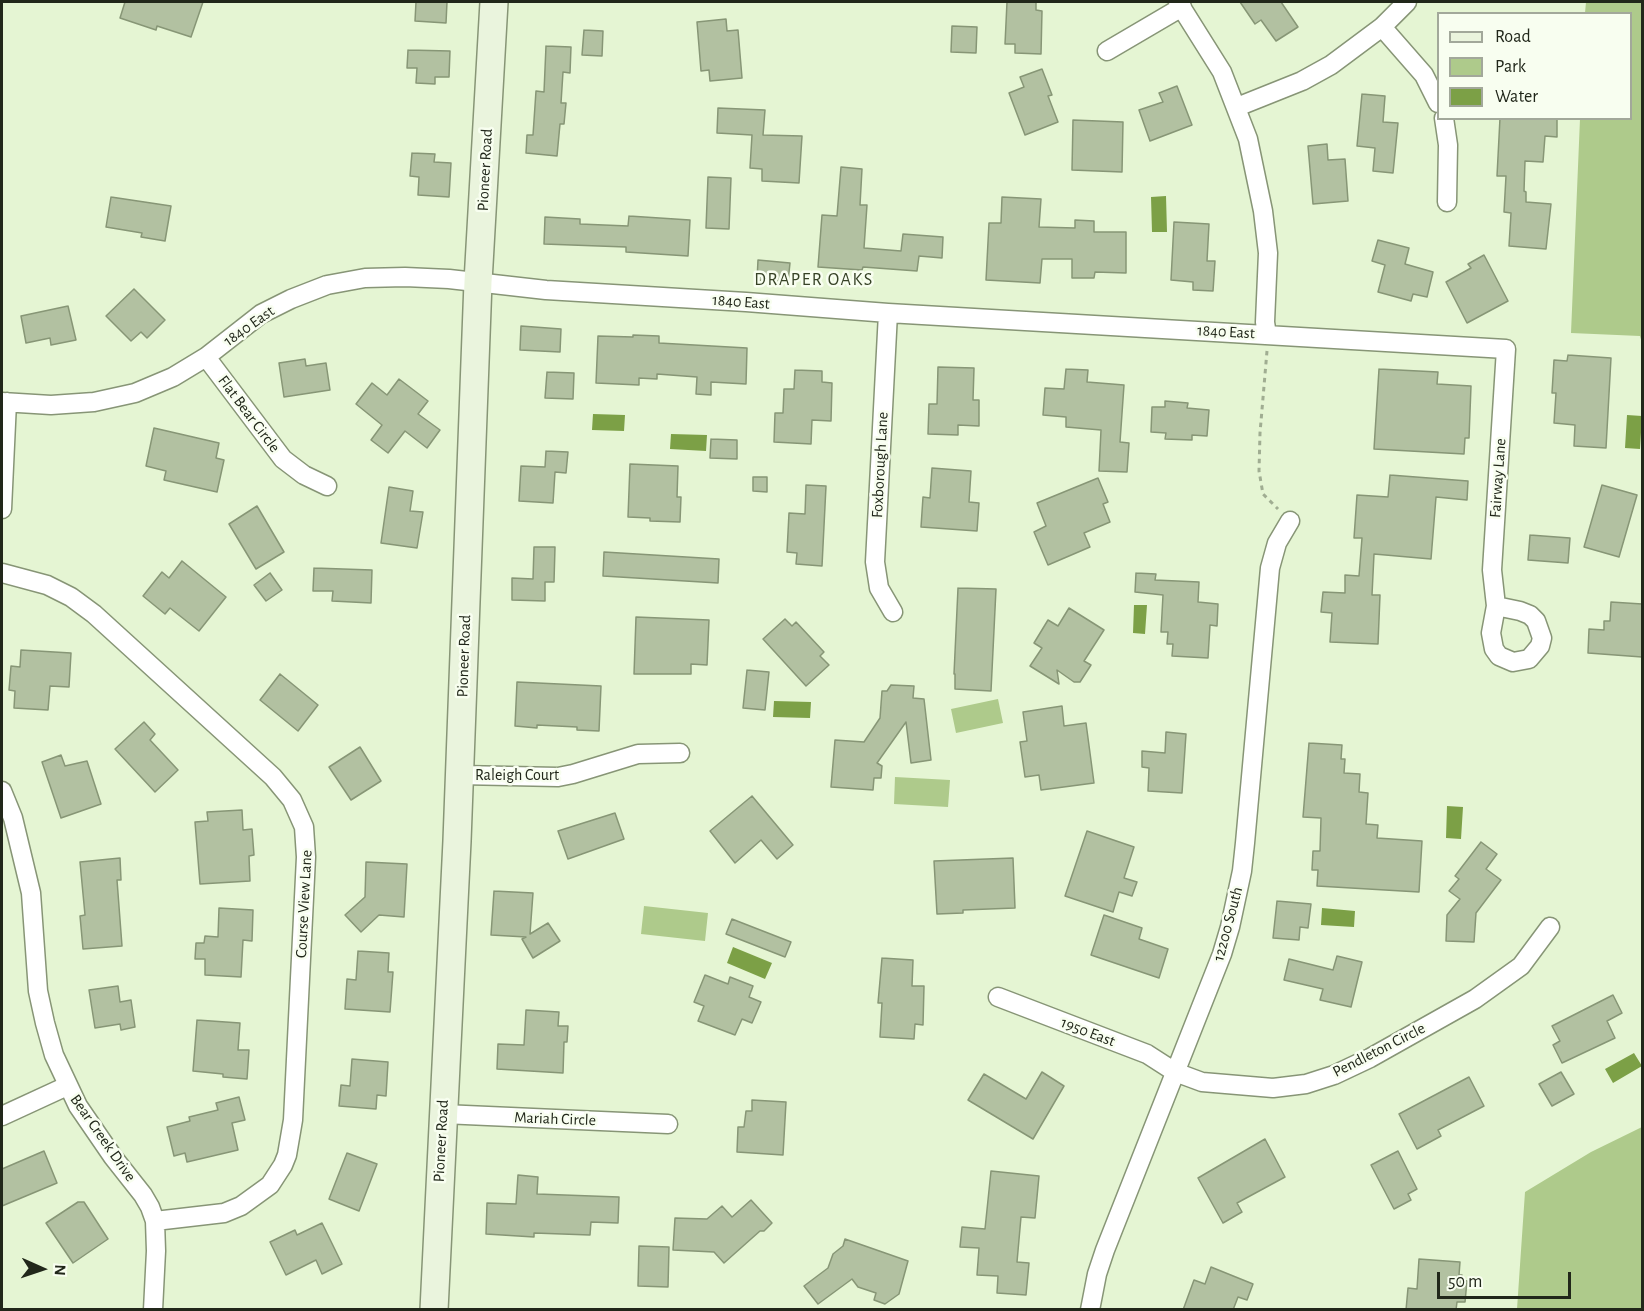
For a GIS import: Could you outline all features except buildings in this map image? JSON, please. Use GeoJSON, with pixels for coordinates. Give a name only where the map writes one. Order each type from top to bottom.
{"type":"FeatureCollection","features":[{"type":"Feature","properties":{"kind":"street","name":"Pioneer Road"},"geometry":{"type":"LineString","coordinates":[[434,1310],[459,776],[478,282],[494,2]]}},
{"type":"Feature","properties":{"kind":"street"},"geometry":{"type":"LineString","coordinates":[[1237,107],[1302,81],[1347,54],[1382,27],[1407,2]]}},
{"type":"Feature","properties":{"kind":"street"},"geometry":{"type":"LineString","coordinates":[[1107,51],[1180,4],[1222,72],[1248,139],[1263,211],[1268,253],[1265,322],[1267,335]]}},
{"type":"Feature","properties":{"kind":"street"},"geometry":{"type":"LineString","coordinates":[[1382,27],[1424,75],[1437,101]]}},
{"type":"Feature","properties":{"kind":"street"},"geometry":{"type":"LineString","coordinates":[[1444,120],[1448,145],[1447,202]]}},
{"type":"Feature","properties":{"kind":"street","name":"1840 East"},"geometry":{"type":"LineString","coordinates":[[4,402],[51,405],[94,402],[135,393],[173,377],[206,357],[261,315],[291,298],[327,285],[365,278],[405,277],[546,290],[746,302],[888,314],[1506,350]]}},
{"type":"Feature","properties":{"kind":"street","name":"Foxborough Lane"},"geometry":{"type":"LineString","coordinates":[[888,314],[875,562],[879,588],[893,612]]}},
{"type":"Feature","properties":{"kind":"street","name":"Fairway Lane"},"geometry":{"type":"LineString","coordinates":[[1496,606],[1492,570],[1506,350]]}},
{"type":"Feature","properties":{"kind":"street","name":"Flat Bear Circle"},"geometry":{"type":"LineString","coordinates":[[206,357],[283,459],[304,475],[327,486]]}},
{"type":"Feature","properties":{"kind":"street"},"geometry":{"type":"LineString","coordinates":[[2,508],[4,402]]}},
{"type":"Feature","properties":{"kind":"street","name":"12200 South"},"geometry":{"type":"LineString","coordinates":[[1090,1310],[1097,1274],[1105,1250],[1222,954],[1237,899],[1245,843],[1270,568],[1277,543],[1290,521]]}},
{"type":"Feature","properties":{"kind":"street","name":"Course View Lane"},"geometry":{"type":"LineString","coordinates":[[2,573],[47,585],[72,597],[94,614],[273,777],[292,800],[304,827],[305,891],[293,1120],[287,1155],[270,1185],[241,1206],[224,1213],[155,1221]]}},
{"type":"Feature","properties":{"kind":"street","name":"Raleigh Court"},"geometry":{"type":"LineString","coordinates":[[459,776],[558,777],[638,754],[680,753]]}},
{"type":"Feature","properties":{"kind":"street","name":"Bear Creek Drive"},"geometry":{"type":"LineString","coordinates":[[2,791],[12,818],[31,893],[35,962],[45,1023],[67,1086],[113,1157],[143,1195],[155,1221],[153,1310]]}},
{"type":"Feature","properties":{"kind":"street","name":"Pendleton Circle"},"geometry":{"type":"LineString","coordinates":[[1175,1072],[1202,1082],[1273,1088],[1306,1084],[1334,1075],[1370,1058],[1501,982],[1521,966],[1550,927]]}},
{"type":"Feature","properties":{"kind":"street","name":"1950 East"},"geometry":{"type":"LineString","coordinates":[[998,997],[1148,1054],[1175,1072]]}},
{"type":"Feature","properties":{"kind":"street"},"geometry":{"type":"LineString","coordinates":[[2,1116],[67,1086]]}},
{"type":"Feature","properties":{"kind":"street","name":"Mariah Circle"},"geometry":{"type":"LineString","coordinates":[[443,1114],[668,1124]]}},
{"type":"Feature","properties":{"kind":"path"},"geometry":{"type":"LineString","coordinates":[[1267,335],[1259,471],[1263,494],[1290,521]]}},
{"type":"Feature","properties":{"kind":"green space"},"geometry":{"type":"Polygon","coordinates":[[[1586,2],[1642,2],[1642,343],[1640,336],[1571,333],[1580,120],[1632,120],[1632,12],[1585,12],[1586,2]]]}},
{"type":"Feature","properties":{"kind":"green space"},"geometry":{"type":"Polygon","coordinates":[[[998,699],[1003,723],[956,733],[951,709],[998,699]]]}},
{"type":"Feature","properties":{"kind":"green space"},"geometry":{"type":"Polygon","coordinates":[[[895,777],[950,780],[948,807],[894,804],[895,777]]]}},
{"type":"Feature","properties":{"kind":"green space"},"geometry":{"type":"Polygon","coordinates":[[[644,906],[708,913],[705,941],[641,934],[644,906]]]}},
{"type":"Feature","properties":{"kind":"green space"},"geometry":{"type":"Polygon","coordinates":[[[1642,1127],[1642,1309],[1517,1309],[1525,1192],[1591,1152],[1642,1127]]]}},
{"type":"Feature","properties":{"kind":"water"},"geometry":{"type":"Polygon","coordinates":[[[1166,196],[1167,232],[1152,232],[1151,197],[1166,196]]]}},
{"type":"Feature","properties":{"kind":"water"},"geometry":{"type":"Polygon","coordinates":[[[593,414],[625,415],[624,431],[592,430],[593,414]]]}},
{"type":"Feature","properties":{"kind":"water"},"geometry":{"type":"Polygon","coordinates":[[[1627,415],[1642,416],[1640,449],[1625,448],[1627,415]]]}},
{"type":"Feature","properties":{"kind":"water"},"geometry":{"type":"Polygon","coordinates":[[[671,434],[707,435],[706,451],[670,449],[671,434]]]}},
{"type":"Feature","properties":{"kind":"water"},"geometry":{"type":"Polygon","coordinates":[[[1134,605],[1147,605],[1145,634],[1133,633],[1134,605]]]}},
{"type":"Feature","properties":{"kind":"water"},"geometry":{"type":"Polygon","coordinates":[[[774,701],[811,702],[810,718],[773,717],[774,701]]]}},
{"type":"Feature","properties":{"kind":"water"},"geometry":{"type":"Polygon","coordinates":[[[1447,806],[1463,807],[1461,839],[1446,838],[1447,806]]]}},
{"type":"Feature","properties":{"kind":"water"},"geometry":{"type":"Polygon","coordinates":[[[1322,908],[1355,911],[1354,927],[1321,925],[1322,908]]]}},
{"type":"Feature","properties":{"kind":"water"},"geometry":{"type":"Polygon","coordinates":[[[733,947],[772,963],[765,979],[727,963],[733,947]]]}},
{"type":"Feature","properties":{"kind":"water"},"geometry":{"type":"Polygon","coordinates":[[[1634,1053],[1642,1066],[1613,1083],[1605,1069],[1634,1053]]]}},
{"type":"Feature","properties":{"kind":"district","name":"DRAPER OAKS"},"geometry":{"type":"Point","coordinates":[814,280]}}]}
